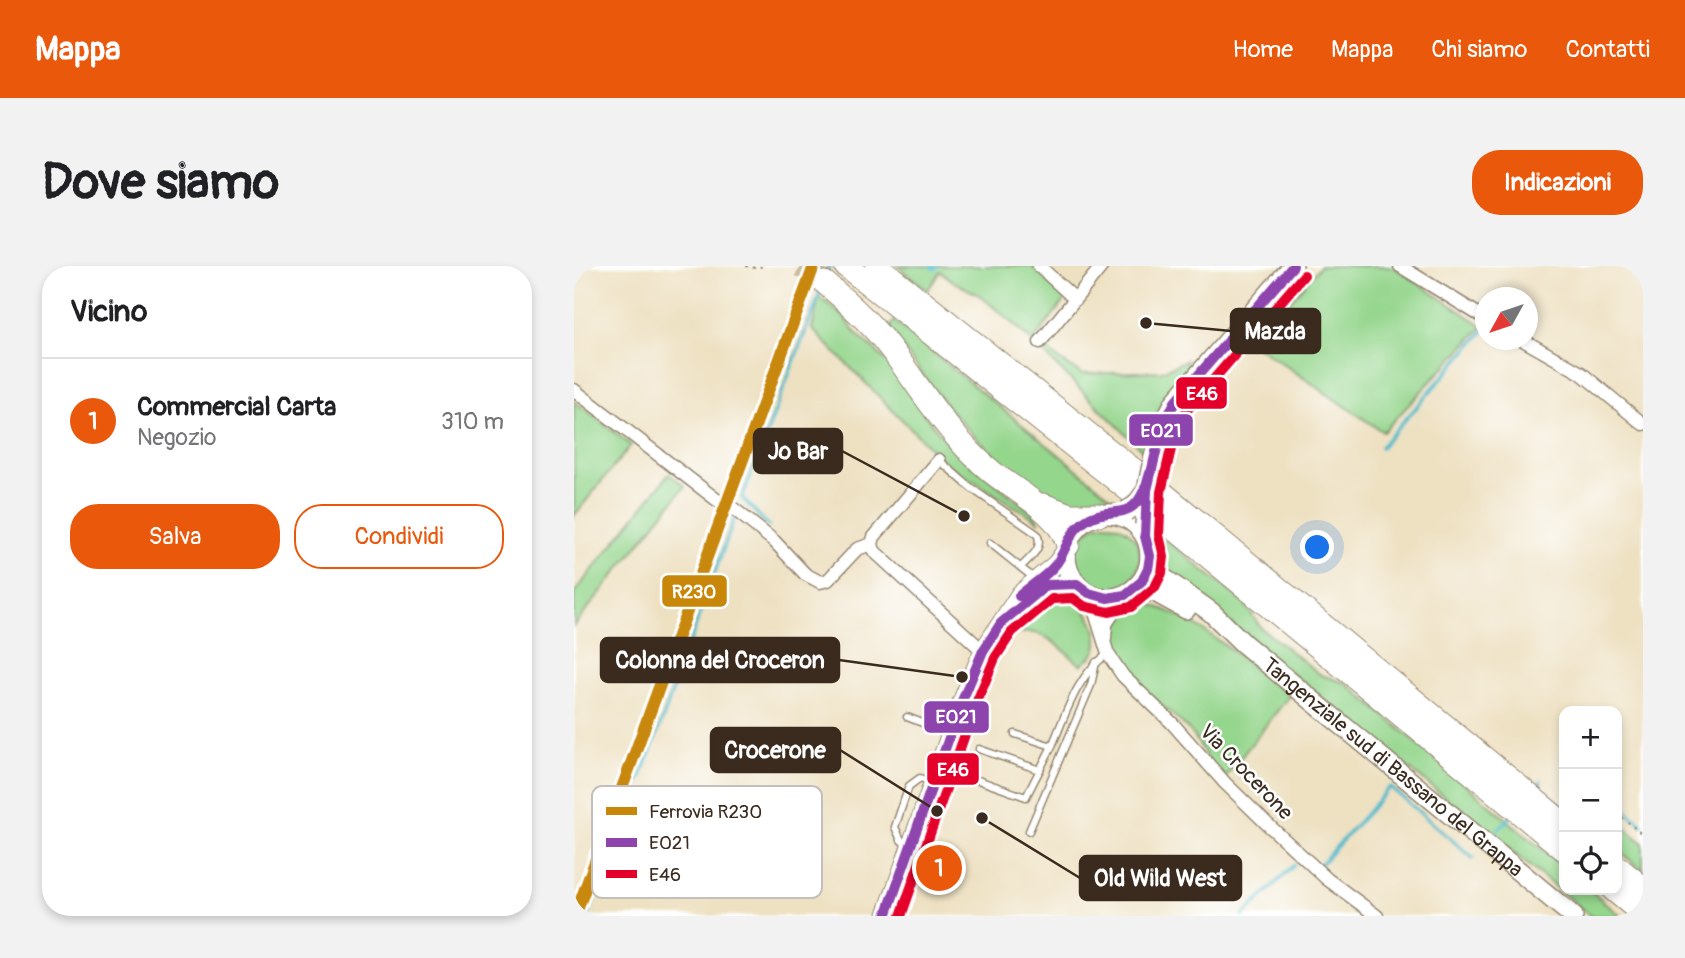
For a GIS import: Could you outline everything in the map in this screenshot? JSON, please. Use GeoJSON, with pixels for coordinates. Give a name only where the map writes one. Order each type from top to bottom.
{"type":"FeatureCollection","features":[{"type":"Feature","properties":{"kind":"highway"},"geometry":{"type":"LineString","coordinates":[[846,266],[1559,845]]}},
{"type":"Feature","properties":{"kind":"highway"},"geometry":{"type":"LineString","coordinates":[[877,266],[1137,502],[1559,820]]}},
{"type":"Feature","properties":{"kind":"highway"},"geometry":{"type":"LineString","coordinates":[[825,283],[884,340],[924,398],[967,450],[1058,523],[1067,547]]}},
{"type":"Feature","properties":{"kind":"highway"},"geometry":{"type":"LineString","coordinates":[[1021,493],[1060,512],[1083,517],[1137,502]]}},
{"type":"Feature","properties":{"kind":"highway"},"geometry":{"type":"LineString","coordinates":[[1622,871],[1643,888]]}},
{"type":"Feature","properties":{"kind":"highway"},"geometry":{"type":"LineString","coordinates":[[1620,895],[1643,914]]}},
{"type":"Feature","properties":{"kind":"main road"},"geometry":{"type":"LineString","coordinates":[[886,916],[950,734],[983,651],[1016,599],[1056,564],[1079,526],[1137,502],[1162,428],[1175,402],[1293,266]]}},
{"type":"Feature","properties":{"kind":"main road","name":"Tangenziale sud di Bassano del Grappa"},"geometry":{"type":"LineString","coordinates":[[1137,502],[1150,556],[1159,575],[1210,612],[1244,644],[1573,916]]}},
{"type":"Feature","properties":{"kind":"main road"},"geometry":{"type":"LineString","coordinates":[[1067,547],[1068,568],[1083,589]]}},
{"type":"Feature","properties":{"kind":"main road"},"geometry":{"type":"LineString","coordinates":[[1128,593],[1142,581],[1150,556]]}},
{"type":"Feature","properties":{"kind":"main road"},"geometry":{"type":"LineString","coordinates":[[999,626],[1046,585],[1083,589]]}},
{"type":"Feature","properties":{"kind":"main road","name":"Tangenziale sud di Bassano del Grappa"},"geometry":{"type":"LineString","coordinates":[[1083,589],[1107,598],[1146,591],[1166,597],[1244,644]]}},
{"type":"Feature","properties":{"kind":"street"},"geometry":{"type":"LineString","coordinates":[[1039,266],[1075,299]]}},
{"type":"Feature","properties":{"kind":"street"},"geometry":{"type":"LineString","coordinates":[[1040,342],[1102,266]]}},
{"type":"Feature","properties":{"kind":"street"},"geometry":{"type":"LineString","coordinates":[[1400,266],[1475,311]]}},
{"type":"Feature","properties":{"kind":"street"},"geometry":{"type":"LineString","coordinates":[[1538,349],[1581,373],[1643,424]]}},
{"type":"Feature","properties":{"kind":"street"},"geometry":{"type":"LineString","coordinates":[[574,390],[717,500]]}},
{"type":"Feature","properties":{"kind":"street"},"geometry":{"type":"LineString","coordinates":[[939,460],[874,537],[872,544],[874,551],[983,651]]}},
{"type":"Feature","properties":{"kind":"street"},"geometry":{"type":"LineString","coordinates":[[734,509],[774,541],[804,574],[820,582],[828,580],[857,549],[872,544]]}},
{"type":"Feature","properties":{"kind":"street","name":"Via Crocerone"},"geometry":{"type":"LineString","coordinates":[[1083,589],[1106,648],[1123,676],[1172,723],[1226,783],[1327,879],[1377,916]]}},
{"type":"Feature","properties":{"kind":"street"},"geometry":{"type":"LineString","coordinates":[[1106,648],[1106,624],[1128,593]]}},
{"type":"Feature","properties":{"kind":"lane"},"geometry":{"type":"LineString","coordinates":[[939,460],[971,488],[1037,534],[1039,548],[1021,567]]}},
{"type":"Feature","properties":{"kind":"lane"},"geometry":{"type":"LineString","coordinates":[[990,543],[1036,581]]}},
{"type":"Feature","properties":{"kind":"lane"},"geometry":{"type":"LineString","coordinates":[[937,774],[1026,797],[1083,679],[1106,648]]}},
{"type":"Feature","properties":{"kind":"lane"},"geometry":{"type":"LineString","coordinates":[[1029,831],[1091,685],[1096,662]]}},
{"type":"Feature","properties":{"kind":"lane"},"geometry":{"type":"LineString","coordinates":[[907,717],[950,734]]}},
{"type":"Feature","properties":{"kind":"lane"},"geometry":{"type":"LineString","coordinates":[[1015,734],[1052,746]]}},
{"type":"Feature","properties":{"kind":"lane"},"geometry":{"type":"LineString","coordinates":[[979,749],[1040,770]]}},
{"type":"Feature","properties":{"kind":"path"},"geometry":{"type":"LineString","coordinates":[[746,266],[765,266]]}},
{"type":"Feature","properties":{"kind":"path"},"geometry":{"type":"LineString","coordinates":[[1622,817],[1643,835]]}},
{"type":"Feature","properties":{"kind":"green space"},"geometry":{"type":"Polygon","coordinates":[[[897,266],[1031,266],[1066,298],[1035,339],[1061,361],[1082,374],[1162,371],[1187,360],[1186,372],[1162,403],[1143,451],[1014,324],[979,295],[940,271],[928,290],[897,266]]]}},
{"type":"Feature","properties":{"kind":"green space"},"geometry":{"type":"Polygon","coordinates":[[[1320,266],[1392,266],[1475,321],[1475,334],[1383,432],[1254,344],[1320,266]]]}},
{"type":"Feature","properties":{"kind":"green space"},"geometry":{"type":"Polygon","coordinates":[[[819,297],[842,315],[857,334],[892,366],[928,419],[955,452],[1034,514],[1040,522],[946,464],[812,329],[819,297]]]}},
{"type":"Feature","properties":{"kind":"green space"},"geometry":{"type":"Polygon","coordinates":[[[894,321],[1121,505],[1094,507],[1062,499],[1032,484],[1003,463],[951,411],[928,382],[889,328],[894,321]]]}},
{"type":"Feature","properties":{"kind":"green space"},"geometry":{"type":"Polygon","coordinates":[[[574,401],[631,445],[574,516],[574,401]]]}},
{"type":"Feature","properties":{"kind":"green space"},"geometry":{"type":"Polygon","coordinates":[[[669,474],[685,486],[574,626],[574,593],[669,474]]]}},
{"type":"Feature","properties":{"kind":"green space"},"geometry":{"type":"Polygon","coordinates":[[[1107,524],[1120,527],[1130,534],[1137,544],[1140,557],[1137,570],[1130,580],[1120,587],[1107,590],[1094,587],[1084,580],[1077,570],[1074,557],[1077,544],[1084,534],[1094,527],[1107,524]]]}},
{"type":"Feature","properties":{"kind":"green space"},"geometry":{"type":"Polygon","coordinates":[[[1157,533],[1243,602],[1261,628],[1321,675],[1346,683],[1559,864],[1559,890],[1166,571],[1157,533]]]}},
{"type":"Feature","properties":{"kind":"green space"},"geometry":{"type":"Polygon","coordinates":[[[1065,596],[1085,610],[1096,632],[1095,652],[1081,665],[1054,643],[1036,633],[1026,632],[1005,642],[1039,607],[1065,596]]]}},
{"type":"Feature","properties":{"kind":"green space"},"geometry":{"type":"Polygon","coordinates":[[[1152,605],[1171,612],[1207,633],[1289,696],[1224,779],[1190,731],[1150,696],[1127,670],[1119,656],[1116,642],[1118,627],[1124,617],[1141,607],[1152,605]]]}},
{"type":"Feature","properties":{"kind":"green space"},"geometry":{"type":"Polygon","coordinates":[[[1622,825],[1643,843],[1643,870],[1622,854],[1622,825]]]}},
{"type":"Feature","properties":{"kind":"green space"},"geometry":{"type":"Polygon","coordinates":[[[1565,895],[1596,895],[1621,916],[1591,916],[1565,895]]]}},
{"type":"Feature","properties":{"kind":"waterway"},"geometry":{"type":"LineString","coordinates":[[826,277],[830,266]]}},
{"type":"Feature","properties":{"kind":"waterway"},"geometry":{"type":"LineString","coordinates":[[931,266],[934,269],[937,266]]}},
{"type":"Feature","properties":{"kind":"waterway"},"geometry":{"type":"LineString","coordinates":[[769,526],[742,498],[821,290]]}},
{"type":"Feature","properties":{"kind":"waterway"},"geometry":{"type":"LineString","coordinates":[[1381,447],[1475,340]]}},
{"type":"Feature","properties":{"kind":"waterway"},"geometry":{"type":"LineString","coordinates":[[637,786],[735,516],[737,518]]}},
{"type":"Feature","properties":{"kind":"waterway"},"geometry":{"type":"LineString","coordinates":[[1534,789],[1541,781]]}},
{"type":"Feature","properties":{"kind":"waterway"},"geometry":{"type":"LineString","coordinates":[[1319,866],[1390,787],[1473,858]]}},
{"type":"Feature","properties":{"kind":"waterway"},"geometry":{"type":"LineString","coordinates":[[1622,807],[1643,825]]}},
{"type":"Feature","properties":{"kind":"waterway"},"geometry":{"type":"LineString","coordinates":[[1498,830],[1511,816]]}},
{"type":"Feature","properties":{"kind":"waterway"},"geometry":{"type":"LineString","coordinates":[[1243,916],[1294,865]]}},
{"type":"Feature","properties":{"kind":"waterway"},"geometry":{"type":"LineString","coordinates":[[588,916],[595,898]]}},
{"type":"Feature","properties":{"kind":"tunnel"},"geometry":{"type":"LineString","coordinates":[[802,266],[825,283]]}},
{"type":"Feature","properties":{"kind":"rail line","name":"R230"},"geometry":{"type":"LineString","coordinates":[[623,786],[814,266]]}},
{"type":"Feature","properties":{"kind":"rail line","name":"R230"},"geometry":{"type":"LineString","coordinates":[[575,916],[592,870]]}},
{"type":"Feature","properties":{"kind":"transit line","name":"E021"},"geometry":{"type":"LineString","coordinates":[[886,916],[962,701],[983,651],[1001,623],[1047,585],[1077,584],[1089,593],[1107,598],[1125,595],[1142,581],[1150,556],[1145,536],[1147,490],[1162,427],[1175,402],[1293,266]]}},
{"type":"Feature","properties":{"kind":"transit line","name":"E46"},"geometry":{"type":"LineString","coordinates":[[901,916],[975,706],[995,658],[1012,632],[1052,599],[1073,598],[1084,606],[1109,612],[1131,607],[1155,587],[1162,573],[1164,557],[1159,535],[1161,492],[1175,432],[1187,410],[1304,275]]}},
{"type":"Feature","properties":{"kind":"transit line","name":"E021"},"geometry":{"type":"LineString","coordinates":[[1019,596],[1052,569],[1078,527],[1090,518],[1120,512],[1136,503],[1150,473]]}},
{"type":"Feature","properties":{"kind":"place","name":"Mazda"},"geometry":{"type":"Point","coordinates":[1146,323]}},
{"type":"Feature","properties":{"kind":"place","name":"Jo Bar"},"geometry":{"type":"Point","coordinates":[964,516]}},
{"type":"Feature","properties":{"kind":"place","name":"Colonna del Croceron"},"geometry":{"type":"Point","coordinates":[962,677]}},
{"type":"Feature","properties":{"kind":"place","name":"Crocerone"},"geometry":{"type":"Point","coordinates":[937,811]}},
{"type":"Feature","properties":{"kind":"place","name":"Old Wild West"},"geometry":{"type":"Point","coordinates":[982,818]}},
{"type":"Feature","properties":{"kind":"place","name":"Commercial Carta"},"geometry":{"type":"Point","coordinates":[939,868]}}]}
